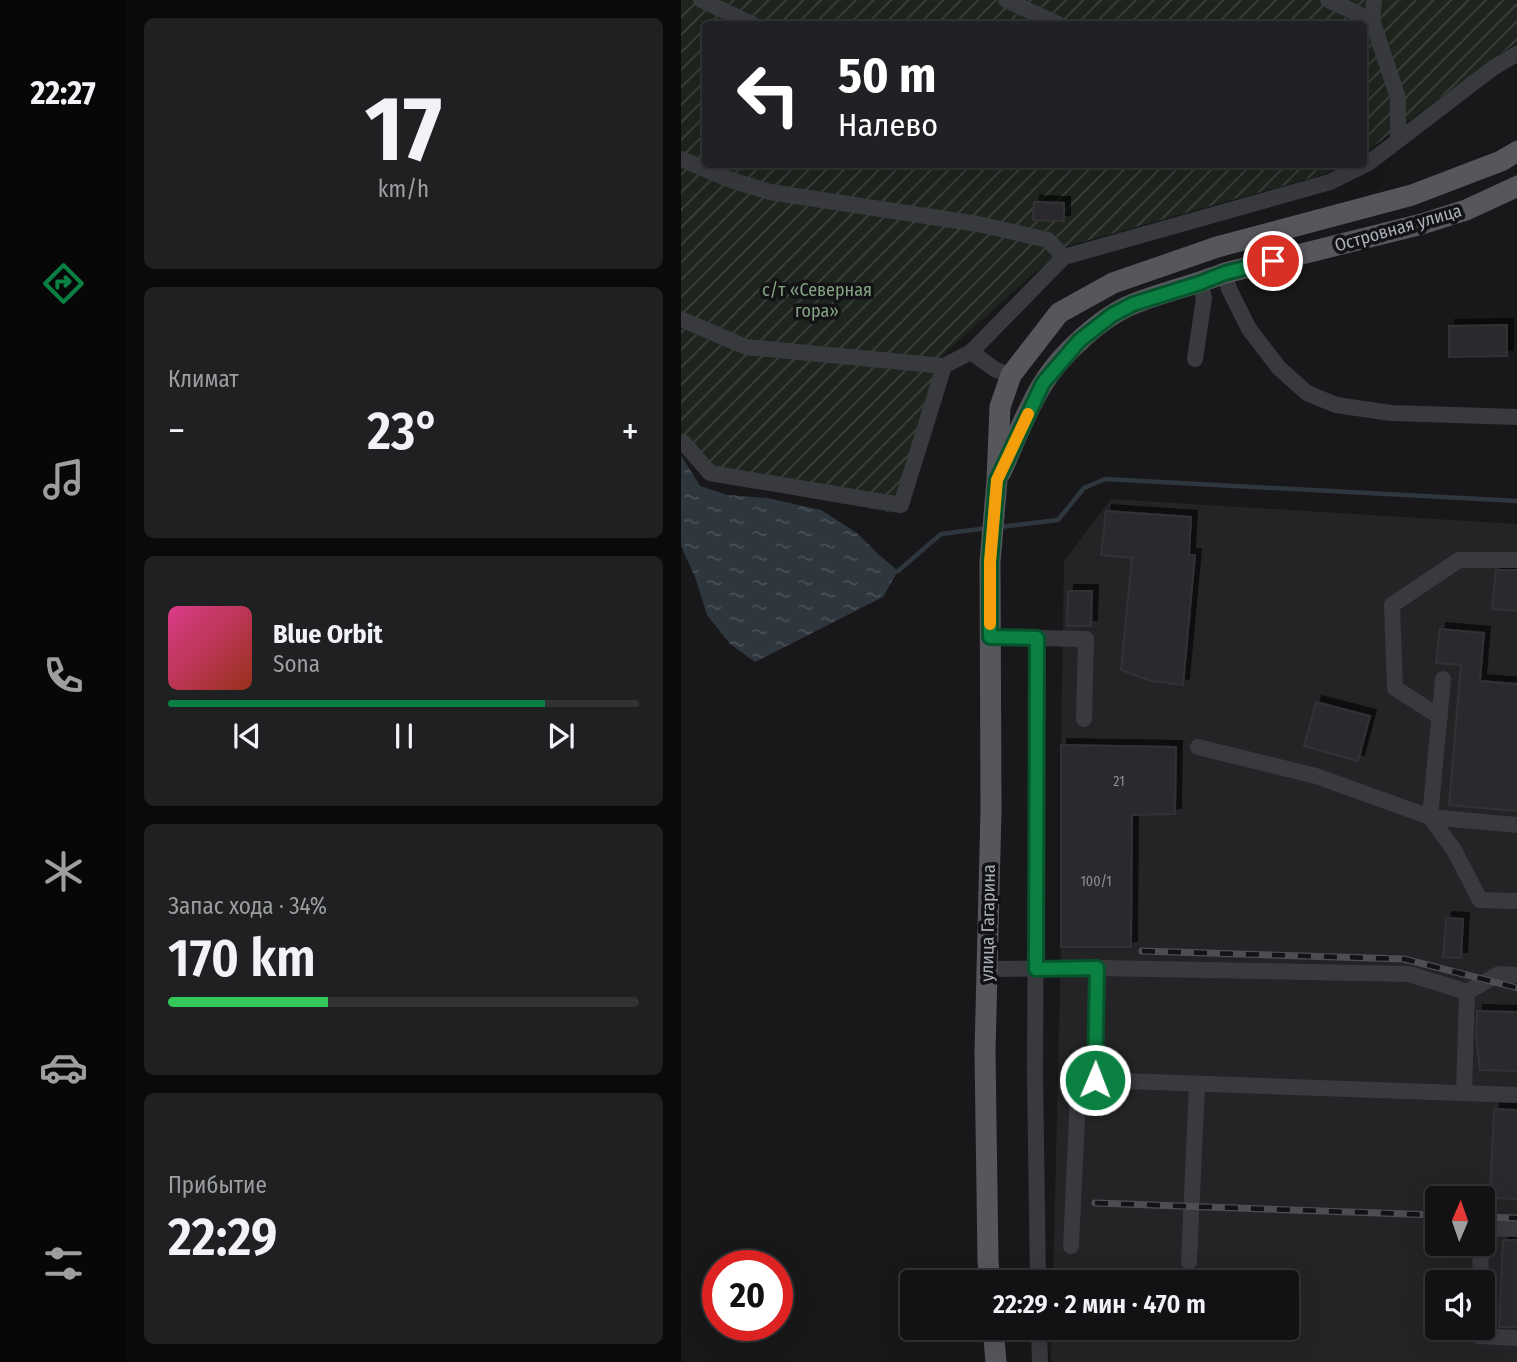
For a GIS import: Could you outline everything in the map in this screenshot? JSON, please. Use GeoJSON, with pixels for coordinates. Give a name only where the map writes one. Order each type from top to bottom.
{"type":"FeatureCollection","features":[{"type":"Feature","properties":{"kind":"main road","name":"Островная улица"},"geometry":{"type":"LineString","coordinates":[[997,480],[1000,407],[1011,375],[1059,313],[1113,283],[1217,247],[1412,195],[1501,161],[1517,150]]}},
{"type":"Feature","properties":{"kind":"main road","name":"Островная улица"},"geometry":{"type":"LineString","coordinates":[[997,480],[1043,383],[1079,341],[1112,315],[1133,304],[1225,273],[1422,224],[1466,210],[1517,187]]}},
{"type":"Feature","properties":{"kind":"main road","name":"улица Гагарина"},"geometry":{"type":"LineString","coordinates":[[989,1270],[985,1052],[991,810],[990,562],[997,480]]}},
{"type":"Feature","properties":{"kind":"main road"},"geometry":{"type":"LineString","coordinates":[[994,1340],[996,1362]]}},
{"type":"Feature","properties":{"kind":"street"},"geometry":{"type":"LineString","coordinates":[[701,0],[746,21]]}},
{"type":"Feature","properties":{"kind":"street"},"geometry":{"type":"LineString","coordinates":[[1006,0],[1052,21]]}},
{"type":"Feature","properties":{"kind":"street"},"geometry":{"type":"LineString","coordinates":[[1328,0],[1372,20]]}},
{"type":"Feature","properties":{"kind":"street"},"geometry":{"type":"LineString","coordinates":[[1374,0],[1372,20],[1398,99],[1398,140]]}},
{"type":"Feature","properties":{"kind":"street"},"geometry":{"type":"LineString","coordinates":[[1367,161],[1517,53]]}},
{"type":"Feature","properties":{"kind":"street"},"geometry":{"type":"LineString","coordinates":[[681,159],[702,168]]}},
{"type":"Feature","properties":{"kind":"street"},"geometry":{"type":"LineString","coordinates":[[702,168],[770,192],[978,224],[1049,240],[1064,257]]}},
{"type":"Feature","properties":{"kind":"street"},"geometry":{"type":"LineString","coordinates":[[681,319],[746,346],[944,366],[971,352],[1064,257],[1330,182],[1355,168]]}},
{"type":"Feature","properties":{"kind":"street"},"geometry":{"type":"LineString","coordinates":[[1225,273],[1229,289],[1249,329],[1279,368],[1307,393],[1336,405],[1391,413],[1517,417]]}},
{"type":"Feature","properties":{"kind":"street"},"geometry":{"type":"LineString","coordinates":[[1195,359],[1204,298],[1200,283]]}},
{"type":"Feature","properties":{"kind":"street"},"geometry":{"type":"LineString","coordinates":[[971,352],[996,370],[1011,375]]}},
{"type":"Feature","properties":{"kind":"street"},"geometry":{"type":"LineString","coordinates":[[683,442],[710,473],[901,505],[944,366]]}},
{"type":"Feature","properties":{"kind":"street"},"geometry":{"type":"LineString","coordinates":[[1440,716],[1395,688],[1392,605],[1459,560],[1517,560]]}},
{"type":"Feature","properties":{"kind":"street"},"geometry":{"type":"LineString","coordinates":[[990,637],[1086,639],[1083,719]]}},
{"type":"Feature","properties":{"kind":"street"},"geometry":{"type":"LineString","coordinates":[[1037,638],[1035,1074],[1038,1270]]}},
{"type":"Feature","properties":{"kind":"street"},"geometry":{"type":"LineString","coordinates":[[1443,679],[1430,817],[1454,850],[1480,900],[1517,901]]}},
{"type":"Feature","properties":{"kind":"street"},"geometry":{"type":"LineString","coordinates":[[1198,747],[1316,776],[1430,817],[1517,825]]}},
{"type":"Feature","properties":{"kind":"street"},"geometry":{"type":"LineString","coordinates":[[987,969],[1097,968],[1409,974],[1467,992],[1499,974],[1517,975]]}},
{"type":"Feature","properties":{"kind":"street"},"geometry":{"type":"LineString","coordinates":[[1095,1080],[1097,968]]}},
{"type":"Feature","properties":{"kind":"street"},"geometry":{"type":"LineString","coordinates":[[1464,1093],[1467,992]]}},
{"type":"Feature","properties":{"kind":"street"},"geometry":{"type":"LineString","coordinates":[[1071,1246],[1078,1095],[1095,1080],[1517,1095]]}},
{"type":"Feature","properties":{"kind":"street"},"geometry":{"type":"LineString","coordinates":[[1189,1262],[1197,1084]]}},
{"type":"Feature","properties":{"kind":"street"},"geometry":{"type":"LineString","coordinates":[[1495,1228],[1517,1229]]}},
{"type":"Feature","properties":{"kind":"street"},"geometry":{"type":"LineString","coordinates":[[1495,1337],[1517,1338]]}},
{"type":"Feature","properties":{"kind":"street"},"geometry":{"type":"LineString","coordinates":[[1039,1340],[1040,1362]]}},
{"type":"Feature","properties":{"kind":"shaded area"},"geometry":{"type":"Polygon","coordinates":[[[1111,499],[1517,524],[1517,1362],[1051,1362],[1051,1340],[1299,1340],[1299,1270],[1053,1270],[1061,947],[1064,561],[1111,499]]]}},
{"type":"Feature","properties":{"kind":"green space","name":"с/т «Северная гора»"},"geometry":{"type":"Polygon","coordinates":[[[681,0],[1517,0],[1517,42],[1367,151],[1367,21],[702,21],[702,168],[1336,168],[1325,174],[1064,247],[939,358],[894,513],[705,479],[681,446],[681,0]]]}},
{"type":"Feature","properties":{"kind":"water"},"geometry":{"type":"Polygon","coordinates":[[[681,455],[700,486],[728,495],[768,498],[821,510],[857,533],[898,571],[883,597],[755,662],[730,644],[707,615],[695,577],[681,546],[681,455]]]}},
{"type":"Feature","properties":{"kind":"building"},"geometry":{"type":"Polygon","coordinates":[[[1034,202],[1064,203],[1064,221],[1033,220],[1034,202]]]}},
{"type":"Feature","properties":{"kind":"building"},"geometry":{"type":"Polygon","coordinates":[[[1507,325],[1507,356],[1449,357],[1449,326],[1507,325]]]}},
{"type":"Feature","properties":{"kind":"building"},"geometry":{"type":"Polygon","coordinates":[[[1106,511],[1191,517],[1189,555],[1195,555],[1183,685],[1151,681],[1121,670],[1132,558],[1101,555],[1106,511]]]}},
{"type":"Feature","properties":{"kind":"building"},"geometry":{"type":"Polygon","coordinates":[[[1496,570],[1518,570],[1518,611],[1492,609],[1496,570]]]}},
{"type":"Feature","properties":{"kind":"building"},"geometry":{"type":"Polygon","coordinates":[[[1068,591],[1092,591],[1091,626],[1067,626],[1068,591]]]}},
{"type":"Feature","properties":{"kind":"building"},"geometry":{"type":"Polygon","coordinates":[[[1440,629],[1484,633],[1480,681],[1518,684],[1518,811],[1449,805],[1461,665],[1436,663],[1440,629]]]}},
{"type":"Feature","properties":{"kind":"building"},"geometry":{"type":"Polygon","coordinates":[[[1316,702],[1370,716],[1358,761],[1304,746],[1316,702]]]}},
{"type":"Feature","properties":{"kind":"building"},"geometry":{"type":"Polygon","coordinates":[[[1061,745],[1176,747],[1175,814],[1132,815],[1131,947],[1061,947],[1061,745]]]}},
{"type":"Feature","properties":{"kind":"building"},"geometry":{"type":"Polygon","coordinates":[[[1446,918],[1463,919],[1461,958],[1443,957],[1446,918]]]}},
{"type":"Feature","properties":{"kind":"building"},"geometry":{"type":"Polygon","coordinates":[[[1477,1011],[1518,1012],[1518,1071],[1480,1070],[1476,1036],[1477,1011]]]}},
{"type":"Feature","properties":{"kind":"building"},"geometry":{"type":"Polygon","coordinates":[[[1494,1109],[1518,1110],[1518,1199],[1495,1198],[1495,1186],[1491,1186],[1494,1109]]]}},
{"type":"Feature","properties":{"kind":"building"},"geometry":{"type":"Polygon","coordinates":[[[1503,1240],[1518,1240],[1518,1327],[1499,1327],[1503,1240]]]}},
{"type":"Feature","properties":{"kind":"waterway"},"geometry":{"type":"LineString","coordinates":[[1000,527],[1058,520],[1084,488],[1105,479],[1518,501]]}},
{"type":"Feature","properties":{"kind":"waterway"},"geometry":{"type":"LineString","coordinates":[[898,571],[941,534],[988,528]]}},
{"type":"Feature","properties":{"kind":"railway"},"geometry":{"type":"LineString","coordinates":[[1142,951],[1404,959],[1518,988]]}},
{"type":"Feature","properties":{"kind":"railway"},"geometry":{"type":"LineString","coordinates":[[1095,1203],[1425,1215]]}},
{"type":"Feature","properties":{"kind":"railway"},"geometry":{"type":"LineString","coordinates":[[1495,1217],[1518,1218]]}},
{"type":"Feature","properties":{"kind":"slow traffic"},"geometry":{"type":"LineString","coordinates":[[990,624],[990,562],[997,480],[1028,414]]}},
{"type":"Feature","properties":{"kind":"route"},"geometry":{"type":"LineString","coordinates":[[1095,1080],[1097,968],[1036,969],[1037,638],[990,637],[990,562],[997,480],[1043,383],[1079,341],[1112,315],[1133,304],[1225,273],[1273,261]]}}]}
